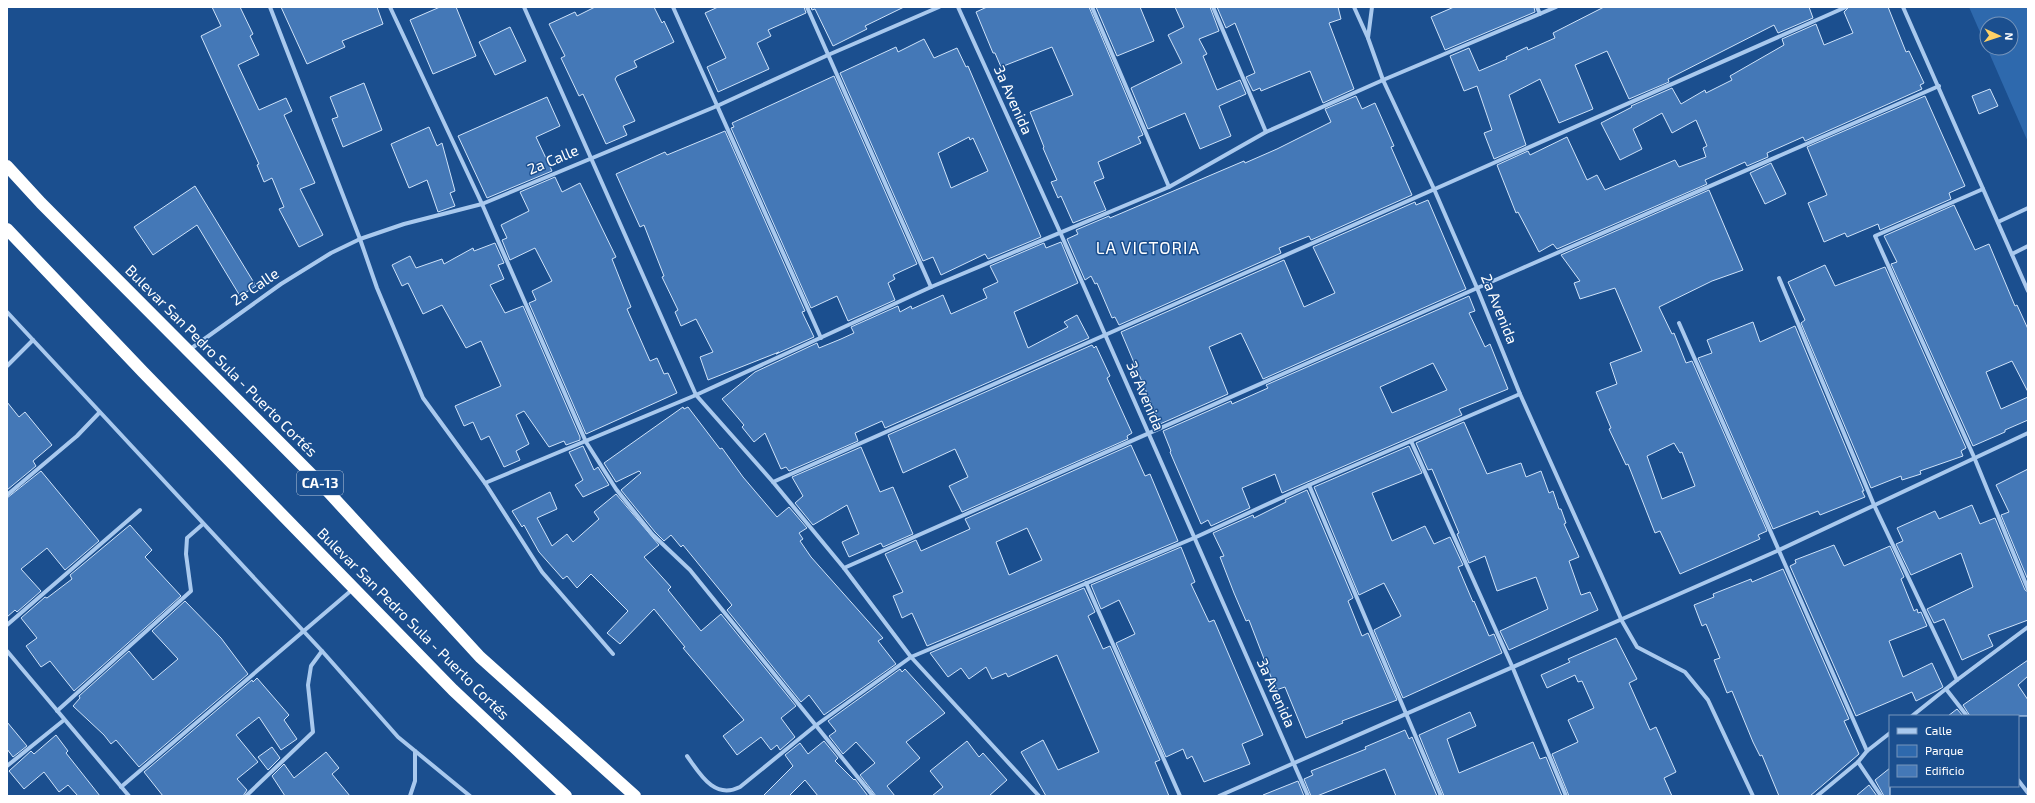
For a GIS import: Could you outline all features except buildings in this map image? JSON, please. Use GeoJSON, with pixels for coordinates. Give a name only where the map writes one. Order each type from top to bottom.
{"type":"FeatureCollection","features":[{"type":"Feature","properties":{"kind":"highway","name":"Bulevar San Pedro Sula - Puerto Cortés"},"geometry":{"type":"LineString","coordinates":[[7,166],[40,203],[322,485],[480,657],[635,796]]}},
{"type":"Feature","properties":{"kind":"highway","name":"Bulevar San Pedro Sula - Puerto Cortés"},"geometry":{"type":"LineString","coordinates":[[7,229],[453,690],[566,796]]}},
{"type":"Feature","properties":{"kind":"street"},"geometry":{"type":"LineString","coordinates":[[270,7],[360,239],[377,288],[423,398],[485,483],[542,572],[613,654]]}},
{"type":"Feature","properties":{"kind":"street"},"geometry":{"type":"LineString","coordinates":[[390,7],[482,204],[586,442],[616,489],[652,534],[690,570],[873,796]]}},
{"type":"Feature","properties":{"kind":"street"},"geometry":{"type":"LineString","coordinates":[[524,7],[696,394],[773,482],[844,568],[911,657],[1039,796]]}},
{"type":"Feature","properties":{"kind":"street"},"geometry":{"type":"LineString","coordinates":[[673,7],[820,338]]}},
{"type":"Feature","properties":{"kind":"street"},"geometry":{"type":"LineString","coordinates":[[807,7],[931,287]]}},
{"type":"Feature","properties":{"kind":"street","name":"2a Calle"},"geometry":{"type":"LineString","coordinates":[[188,350],[281,284],[331,253],[360,239],[404,224],[482,204],[717,106],[828,55],[939,7]]}},
{"type":"Feature","properties":{"kind":"street","name":"3a Avenida"},"geometry":{"type":"LineString","coordinates":[[958,7],[1060,232],[1308,796]]}},
{"type":"Feature","properties":{"kind":"street"},"geometry":{"type":"LineString","coordinates":[[1092,7],[1169,187]]}},
{"type":"Feature","properties":{"kind":"street"},"geometry":{"type":"LineString","coordinates":[[1213,7],[1266,132]]}},
{"type":"Feature","properties":{"kind":"street","name":"2a Avenida"},"geometry":{"type":"LineString","coordinates":[[1354,7],[1368,38],[1383,80],[1434,189],[1477,288],[1520,394],[1622,620],[1637,647],[1685,672],[1708,700],[1753,796]]}},
{"type":"Feature","properties":{"kind":"street"},"geometry":{"type":"LineString","coordinates":[[1368,38],[1372,7]]}},
{"type":"Feature","properties":{"kind":"street"},"geometry":{"type":"LineString","coordinates":[[1537,7],[1540,14]]}},
{"type":"Feature","properties":{"kind":"street"},"geometry":{"type":"LineString","coordinates":[[485,483],[586,442],[696,394],[931,287],[1169,187],[1266,132],[1383,80],[1556,7]]}},
{"type":"Feature","properties":{"kind":"street"},"geometry":{"type":"LineString","coordinates":[[773,482],[1846,7]]}},
{"type":"Feature","properties":{"kind":"street"},"geometry":{"type":"LineString","coordinates":[[1903,7],[2028,291]]}},
{"type":"Feature","properties":{"kind":"street"},"geometry":{"type":"LineString","coordinates":[[844,568],[1148,435],[1477,288],[1939,86]]}},
{"type":"Feature","properties":{"kind":"street"},"geometry":{"type":"LineString","coordinates":[[1983,189],[1875,236],[1974,457],[2028,589]]}},
{"type":"Feature","properties":{"kind":"street"},"geometry":{"type":"LineString","coordinates":[[1998,222],[2028,208]]}},
{"type":"Feature","properties":{"kind":"street"},"geometry":{"type":"LineString","coordinates":[[2012,254],[2028,246]]}},
{"type":"Feature","properties":{"kind":"street"},"geometry":{"type":"LineString","coordinates":[[1779,278],[1874,505],[1956,680]]}},
{"type":"Feature","properties":{"kind":"street"},"geometry":{"type":"LineString","coordinates":[[7,312],[202,524],[322,651],[398,737],[470,796]]}},
{"type":"Feature","properties":{"kind":"street"},"geometry":{"type":"LineString","coordinates":[[1678,323],[1777,551],[1867,751]]}},
{"type":"Feature","properties":{"kind":"street"},"geometry":{"type":"LineString","coordinates":[[7,366],[33,340]]}},
{"type":"Feature","properties":{"kind":"street"},"geometry":{"type":"LineString","coordinates":[[687,756],[704,780],[716,789],[726,792],[733,791],[740,787],[815,726],[911,657],[1194,538],[1309,485],[1520,394]]}},
{"type":"Feature","properties":{"kind":"street"},"geometry":{"type":"LineString","coordinates":[[7,495],[77,436],[99,413]]}},
{"type":"Feature","properties":{"kind":"street"},"geometry":{"type":"LineString","coordinates":[[1219,796],[1512,666],[1622,620],[1777,551],[1974,457],[2028,433]]}},
{"type":"Feature","properties":{"kind":"street"},"geometry":{"type":"LineString","coordinates":[[1411,441],[1512,666],[1566,796]]}},
{"type":"Feature","properties":{"kind":"street"},"geometry":{"type":"LineString","coordinates":[[1309,485],[1441,796]]}},
{"type":"Feature","properties":{"kind":"street"},"geometry":{"type":"LineString","coordinates":[[7,625],[140,510]]}},
{"type":"Feature","properties":{"kind":"street"},"geometry":{"type":"LineString","coordinates":[[58,711],[191,591],[186,554],[188,538],[202,524]]}},
{"type":"Feature","properties":{"kind":"street"},"geometry":{"type":"LineString","coordinates":[[1086,583],[1180,796]]}},
{"type":"Feature","properties":{"kind":"street"},"geometry":{"type":"LineString","coordinates":[[121,787],[354,589]]}},
{"type":"Feature","properties":{"kind":"street"},"geometry":{"type":"LineString","coordinates":[[1913,715],[1946,690],[1956,680],[2028,627]]}},
{"type":"Feature","properties":{"kind":"street"},"geometry":{"type":"LineString","coordinates":[[7,651],[129,796]]}},
{"type":"Feature","properties":{"kind":"street"},"geometry":{"type":"LineString","coordinates":[[246,796],[313,732],[308,685],[311,666],[322,651]]}},
{"type":"Feature","properties":{"kind":"street"},"geometry":{"type":"LineString","coordinates":[[1946,690],[1966,715]]}},
{"type":"Feature","properties":{"kind":"street"},"geometry":{"type":"LineString","coordinates":[[7,766],[64,720]]}},
{"type":"Feature","properties":{"kind":"street"},"geometry":{"type":"LineString","coordinates":[[1817,796],[1858,762],[1867,751],[1889,734]]}},
{"type":"Feature","properties":{"kind":"street"},"geometry":{"type":"LineString","coordinates":[[410,796],[415,781],[415,751]]}},
{"type":"Feature","properties":{"kind":"street"},"geometry":{"type":"LineString","coordinates":[[1858,762],[1881,796]]}},
{"type":"Feature","properties":{"kind":"street"},"geometry":{"type":"LineString","coordinates":[[2019,781],[2028,793]]}},
{"type":"Feature","properties":{"kind":"green space"},"geometry":{"type":"Polygon","coordinates":[[[1969,7],[2028,7],[2028,142],[1990,56],[2019,56],[2019,16],[1979,16],[1979,30],[1969,7]]]}},
{"type":"Feature","properties":{"kind":"district","name":"LA VICTORIA"},"geometry":{"type":"Point","coordinates":[1148,248]}}]}
